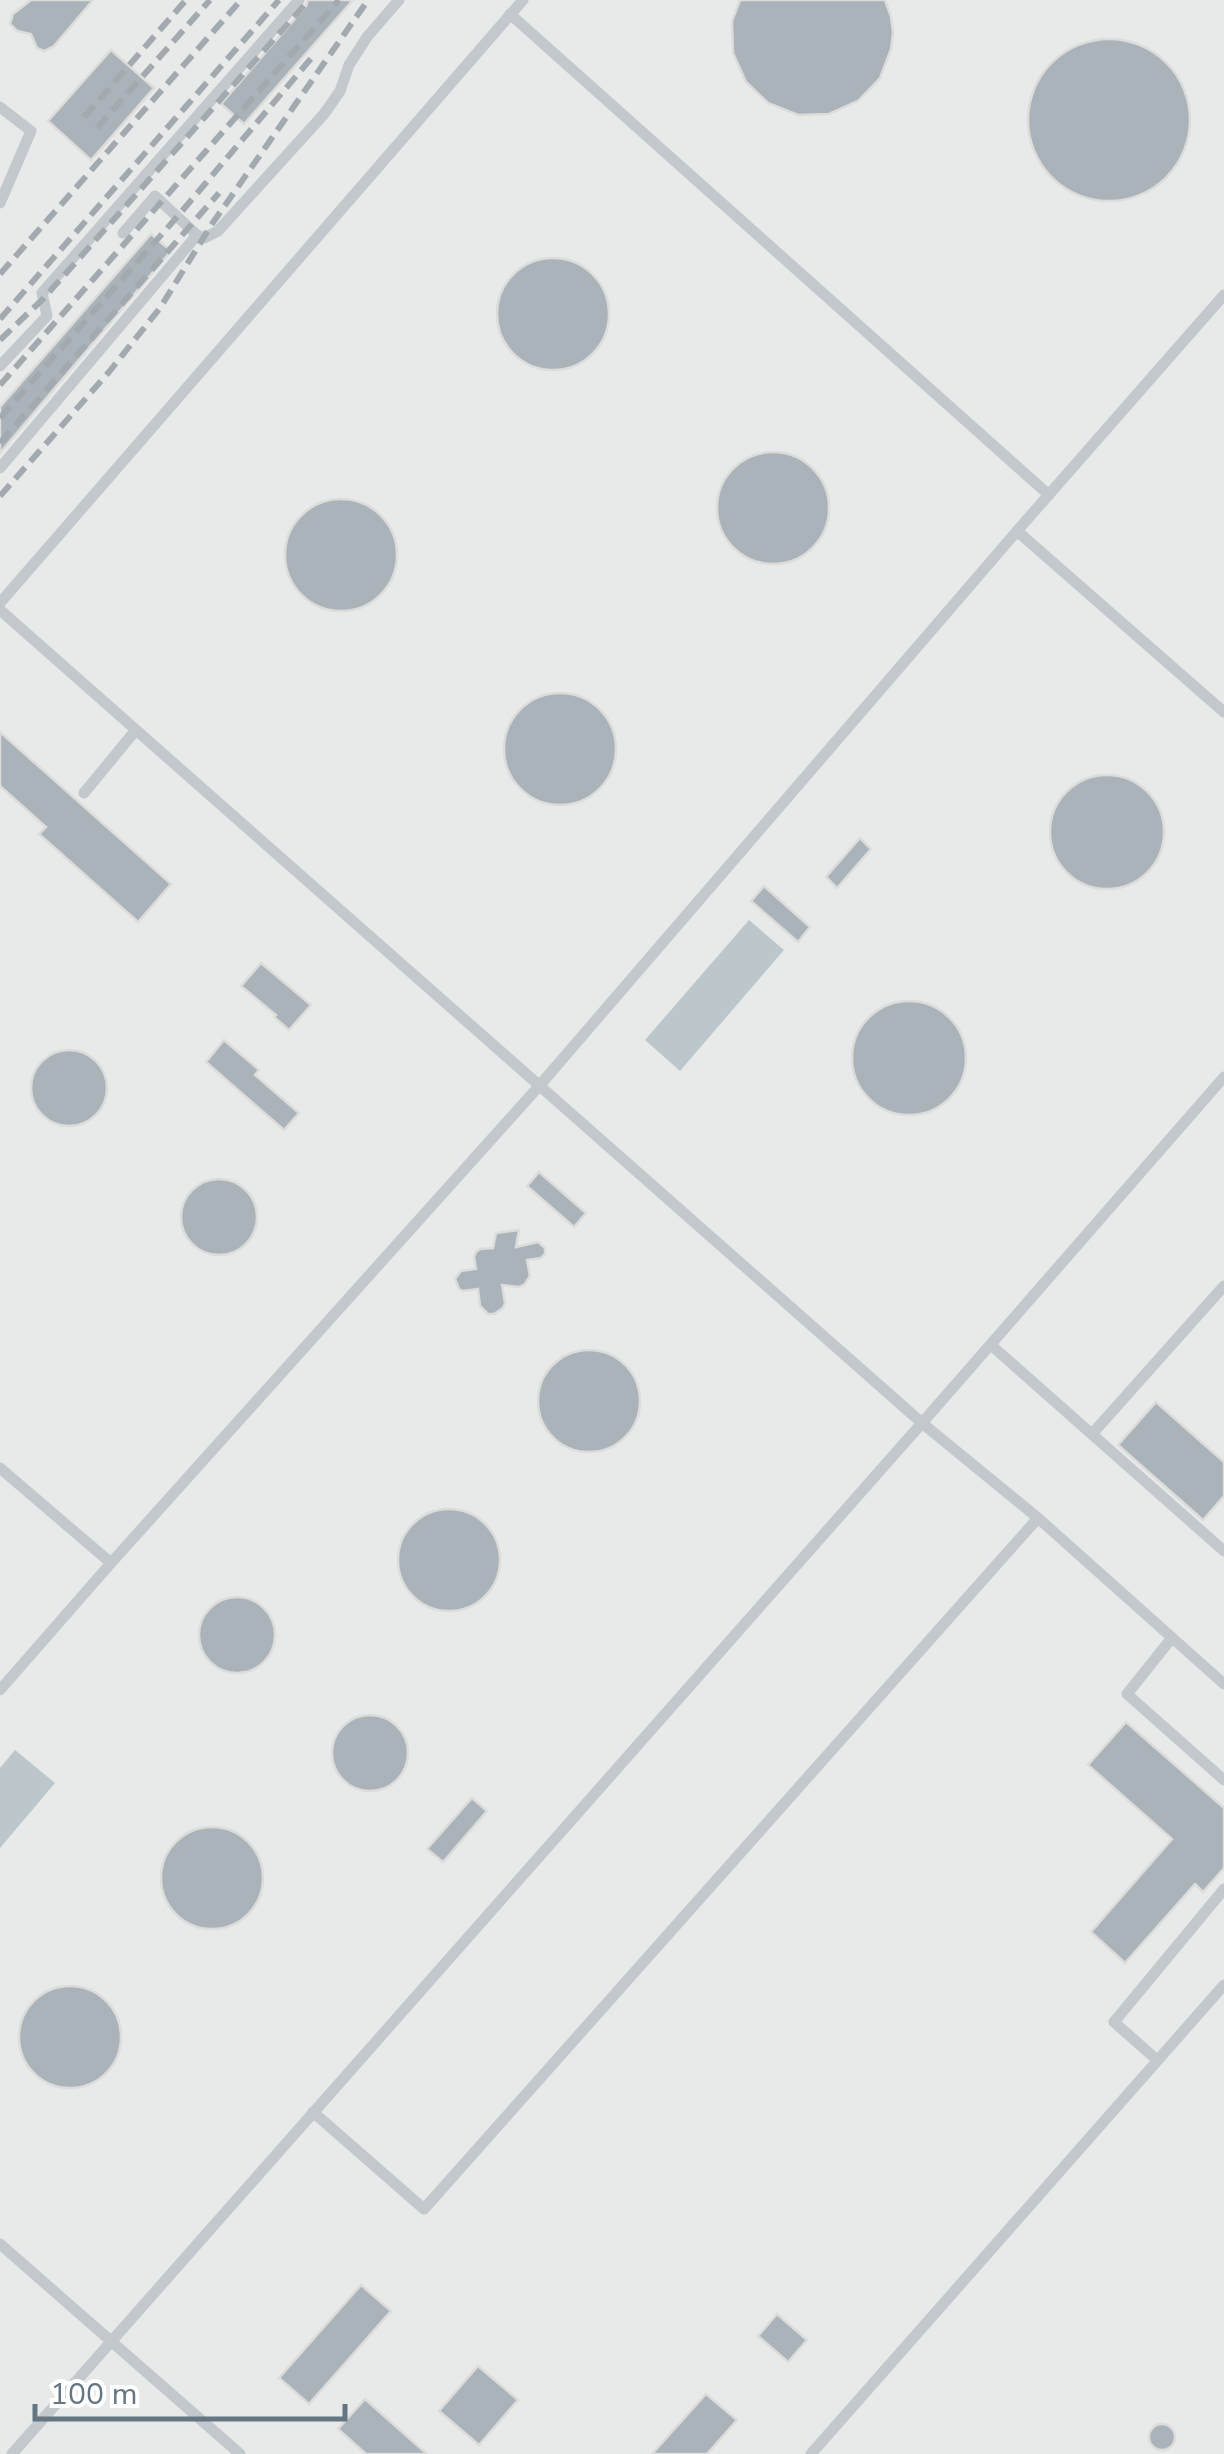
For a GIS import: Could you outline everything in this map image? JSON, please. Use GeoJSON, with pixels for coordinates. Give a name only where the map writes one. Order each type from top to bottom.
{"type":"FeatureCollection","features":[{"type":"Feature","properties":{"kind":"lane"},"geometry":{"type":"LineString","coordinates":[[0,366],[47,316],[42,293],[299,0]]}},
{"type":"Feature","properties":{"kind":"lane"},"geometry":{"type":"LineString","coordinates":[[123,233],[155,196],[196,235],[204,238],[218,231],[324,114],[340,91],[348,65],[399,0]]}},
{"type":"Feature","properties":{"kind":"lane"},"geometry":{"type":"LineString","coordinates":[[0,602],[523,0]]}},
{"type":"Feature","properties":{"kind":"lane"},"geometry":{"type":"LineString","coordinates":[[510,14],[1050,494]]}},
{"type":"Feature","properties":{"kind":"lane"},"geometry":{"type":"LineString","coordinates":[[0,108],[31,132],[0,203]]}},
{"type":"Feature","properties":{"kind":"lane"},"geometry":{"type":"LineString","coordinates":[[0,468],[196,235]]}},
{"type":"Feature","properties":{"kind":"lane"},"geometry":{"type":"LineString","coordinates":[[0,1690],[540,1085],[1224,295]]}},
{"type":"Feature","properties":{"kind":"lane"},"geometry":{"type":"LineString","coordinates":[[1017,531],[1224,712]]}},
{"type":"Feature","properties":{"kind":"lane"},"geometry":{"type":"LineString","coordinates":[[0,610],[1224,1684]]}},
{"type":"Feature","properties":{"kind":"lane"},"geometry":{"type":"LineString","coordinates":[[84,793],[135,731]]}},
{"type":"Feature","properties":{"kind":"lane"},"geometry":{"type":"LineString","coordinates":[[12,2454],[1224,1078]]}},
{"type":"Feature","properties":{"kind":"lane"},"geometry":{"type":"LineString","coordinates":[[1092,1434],[1224,1286]]}},
{"type":"Feature","properties":{"kind":"lane"},"geometry":{"type":"LineString","coordinates":[[991,1345],[1224,1551]]}},
{"type":"Feature","properties":{"kind":"lane"},"geometry":{"type":"LineString","coordinates":[[0,1468],[111,1563]]}},
{"type":"Feature","properties":{"kind":"lane"},"geometry":{"type":"LineString","coordinates":[[312,2112],[424,2210],[1038,1518]]}},
{"type":"Feature","properties":{"kind":"lane"},"geometry":{"type":"LineString","coordinates":[[1171,1639],[1127,1694],[1224,1780]]}},
{"type":"Feature","properties":{"kind":"lane"},"geometry":{"type":"LineString","coordinates":[[1157,2060],[1114,2022],[1224,1889]]}},
{"type":"Feature","properties":{"kind":"lane"},"geometry":{"type":"LineString","coordinates":[[811,2454],[1224,1985]]}},
{"type":"Feature","properties":{"kind":"lane"},"geometry":{"type":"LineString","coordinates":[[0,2244],[240,2454]]}},
{"type":"Feature","properties":{"kind":"shaded area"},"geometry":{"type":"Polygon","coordinates":[[[0,0],[1224,0],[1224,2454],[0,2454],[0,0]]]}},
{"type":"Feature","properties":{"kind":"shaded area"},"geometry":{"type":"Polygon","coordinates":[[[749,920],[784,950],[680,1071],[645,1040],[749,920]]]}},
{"type":"Feature","properties":{"kind":"shaded area"},"geometry":{"type":"Polygon","coordinates":[[[15,1750],[55,1783],[0,1848],[0,1768],[15,1750]]]}},
{"type":"Feature","properties":{"kind":"building"},"geometry":{"type":"Polygon","coordinates":[[[31,0],[93,0],[54,46],[44,51],[37,48],[31,34],[17,31],[10,24],[13,14],[31,0]]]}},
{"type":"Feature","properties":{"kind":"building"},"geometry":{"type":"Polygon","coordinates":[[[308,0],[353,0],[244,124],[221,104],[308,0]]]}},
{"type":"Feature","properties":{"kind":"building"},"geometry":{"type":"Polygon","coordinates":[[[740,0],[885,0],[893,33],[880,78],[858,101],[829,114],[798,115],[768,103],[746,82],[733,53],[732,21],[740,0]]]}},
{"type":"Feature","properties":{"kind":"building"},"geometry":{"type":"Polygon","coordinates":[[[1109,39],[1140,46],[1166,63],[1183,89],[1190,120],[1183,151],[1166,177],[1140,194],[1109,201],[1078,194],[1052,177],[1035,151],[1028,120],[1035,89],[1052,63],[1078,46],[1109,39]]]}},
{"type":"Feature","properties":{"kind":"building"},"geometry":{"type":"Polygon","coordinates":[[[111,50],[154,88],[91,160],[48,121],[111,50]]]}},
{"type":"Feature","properties":{"kind":"building"},"geometry":{"type":"Polygon","coordinates":[[[151,234],[171,251],[0,453],[0,407],[151,234]]]}},
{"type":"Feature","properties":{"kind":"building"},"geometry":{"type":"Polygon","coordinates":[[[553,258],[574,262],[593,274],[605,293],[609,314],[605,335],[593,354],[574,366],[553,370],[532,366],[513,354],[501,335],[497,314],[501,293],[513,274],[532,262],[553,258]]]}},
{"type":"Feature","properties":{"kind":"building"},"geometry":{"type":"Polygon","coordinates":[[[773,452],[794,456],[813,468],[825,487],[829,508],[825,529],[813,548],[794,560],[773,564],[752,560],[733,548],[721,529],[717,508],[721,487],[733,468],[752,456],[773,452]]]}},
{"type":"Feature","properties":{"kind":"building"},"geometry":{"type":"Polygon","coordinates":[[[341,499],[362,503],[381,515],[393,534],[397,555],[393,576],[381,595],[362,607],[341,611],[320,607],[301,595],[289,576],[285,555],[289,534],[301,515],[320,503],[341,499]]]}},
{"type":"Feature","properties":{"kind":"building"},"geometry":{"type":"Polygon","coordinates":[[[560,693],[581,697],[600,709],[612,728],[616,749],[612,770],[600,789],[581,801],[560,805],[539,801],[520,789],[508,770],[504,749],[508,728],[520,709],[539,697],[560,693]]]}},
{"type":"Feature","properties":{"kind":"building"},"geometry":{"type":"Polygon","coordinates":[[[0,732],[171,884],[138,922],[39,834],[46,827],[0,786],[0,732]]]}},
{"type":"Feature","properties":{"kind":"building"},"geometry":{"type":"Polygon","coordinates":[[[1107,775],[1129,779],[1148,791],[1160,810],[1164,832],[1160,854],[1148,873],[1129,885],[1107,889],[1085,885],[1066,873],[1054,854],[1050,832],[1054,810],[1066,791],[1085,779],[1107,775]]]}},
{"type":"Feature","properties":{"kind":"building"},"geometry":{"type":"Polygon","coordinates":[[[860,838],[871,849],[837,888],[826,877],[860,838]]]}},
{"type":"Feature","properties":{"kind":"building"},"geometry":{"type":"Polygon","coordinates":[[[764,886],[810,927],[798,942],[751,901],[764,886]]]}},
{"type":"Feature","properties":{"kind":"building"},"geometry":{"type":"Polygon","coordinates":[[[261,963],[311,1005],[289,1030],[241,986],[261,963]]]}},
{"type":"Feature","properties":{"kind":"building"},"geometry":{"type":"Polygon","coordinates":[[[909,1001],[931,1005],[950,1017],[962,1036],[966,1058],[962,1080],[950,1099],[931,1111],[909,1115],[887,1111],[868,1099],[856,1080],[852,1058],[856,1036],[868,1017],[887,1005],[909,1001]]]}},
{"type":"Feature","properties":{"kind":"building"},"geometry":{"type":"Polygon","coordinates":[[[224,1040],[259,1070],[255,1075],[299,1113],[284,1130],[206,1062],[224,1040]]]}},
{"type":"Feature","properties":{"kind":"building"},"geometry":{"type":"Polygon","coordinates":[[[69,1050],[96,1061],[107,1088],[96,1115],[69,1126],[42,1115],[31,1088],[42,1061],[69,1050]]]}},
{"type":"Feature","properties":{"kind":"building"},"geometry":{"type":"Polygon","coordinates":[[[539,1172],[586,1213],[574,1227],[527,1186],[539,1172]]]}},
{"type":"Feature","properties":{"kind":"building"},"geometry":{"type":"Polygon","coordinates":[[[219,1179],[246,1190],[257,1217],[246,1244],[219,1255],[192,1244],[181,1217],[192,1190],[219,1179]]]}},
{"type":"Feature","properties":{"kind":"building"},"geometry":{"type":"Polygon","coordinates":[[[519,1230],[516,1247],[538,1242],[545,1248],[545,1254],[527,1260],[530,1276],[524,1285],[502,1285],[503,1308],[488,1314],[480,1306],[478,1289],[463,1291],[455,1279],[461,1271],[476,1269],[476,1252],[493,1248],[496,1233],[519,1230]]]}},
{"type":"Feature","properties":{"kind":"building"},"geometry":{"type":"Polygon","coordinates":[[[589,1350],[608,1354],[625,1365],[636,1382],[640,1401],[636,1420],[625,1437],[608,1448],[589,1452],[570,1448],[553,1437],[542,1420],[538,1401],[542,1382],[553,1365],[570,1354],[589,1350]]]}},
{"type":"Feature","properties":{"kind":"building"},"geometry":{"type":"Polygon","coordinates":[[[1156,1402],[1224,1462],[1224,1496],[1203,1520],[1118,1445],[1156,1402]]]}},
{"type":"Feature","properties":{"kind":"building"},"geometry":{"type":"Polygon","coordinates":[[[449,1509],[468,1513],[485,1524],[496,1541],[500,1560],[496,1579],[485,1596],[468,1607],[449,1611],[430,1607],[413,1596],[402,1579],[398,1560],[402,1541],[413,1524],[430,1513],[449,1509]]]}},
{"type":"Feature","properties":{"kind":"building"},"geometry":{"type":"Polygon","coordinates":[[[237,1597],[264,1608],[275,1635],[264,1662],[237,1673],[210,1662],[199,1635],[210,1608],[237,1597]]]}},
{"type":"Feature","properties":{"kind":"building"},"geometry":{"type":"Polygon","coordinates":[[[370,1715],[397,1726],[408,1753],[397,1780],[370,1791],[343,1780],[332,1753],[343,1726],[370,1715]]]}},
{"type":"Feature","properties":{"kind":"building"},"geometry":{"type":"Polygon","coordinates":[[[1126,1722],[1224,1808],[1224,1868],[1203,1892],[1195,1884],[1125,1963],[1091,1932],[1172,1839],[1088,1765],[1126,1722]]]}},
{"type":"Feature","properties":{"kind":"building"},"geometry":{"type":"Polygon","coordinates":[[[472,1798],[487,1811],[443,1862],[427,1849],[472,1798]]]}},
{"type":"Feature","properties":{"kind":"building"},"geometry":{"type":"Polygon","coordinates":[[[212,1827],[231,1831],[248,1842],[259,1859],[263,1878],[259,1897],[248,1914],[231,1925],[212,1929],[193,1925],[176,1914],[165,1897],[161,1878],[165,1859],[176,1842],[193,1831],[212,1827]]]}},
{"type":"Feature","properties":{"kind":"building"},"geometry":{"type":"Polygon","coordinates":[[[70,1986],[89,1990],[106,2001],[117,2018],[121,2037],[117,2056],[106,2073],[89,2084],[70,2088],[51,2084],[34,2073],[23,2056],[19,2037],[23,2018],[34,2001],[51,1990],[70,1986]]]}},
{"type":"Feature","properties":{"kind":"building"},"geometry":{"type":"Polygon","coordinates":[[[361,2285],[391,2311],[309,2404],[279,2378],[361,2285]]]}},
{"type":"Feature","properties":{"kind":"building"},"geometry":{"type":"Polygon","coordinates":[[[777,2314],[807,2340],[788,2362],[758,2336],[777,2314]]]}},
{"type":"Feature","properties":{"kind":"building"},"geometry":{"type":"Polygon","coordinates":[[[478,2366],[518,2400],[479,2445],[439,2411],[478,2366]]]}},
{"type":"Feature","properties":{"kind":"building"},"geometry":{"type":"Polygon","coordinates":[[[706,2394],[737,2420],[707,2454],[652,2454],[706,2394]]]}},
{"type":"Feature","properties":{"kind":"building"},"geometry":{"type":"Polygon","coordinates":[[[365,2399],[427,2454],[366,2454],[338,2429],[365,2399]]]}},
{"type":"Feature","properties":{"kind":"building"},"geometry":{"type":"Polygon","coordinates":[[[1162,2424],[1171,2428],[1175,2437],[1171,2446],[1162,2450],[1153,2446],[1149,2437],[1153,2428],[1162,2424]]]}},
{"type":"Feature","properties":{"kind":"railway"},"geometry":{"type":"LineString","coordinates":[[84,117],[186,0]]}},
{"type":"Feature","properties":{"kind":"railway"},"geometry":{"type":"LineString","coordinates":[[97,128],[210,0]]}},
{"type":"Feature","properties":{"kind":"railway"},"geometry":{"type":"LineString","coordinates":[[0,274],[241,0]]}},
{"type":"Feature","properties":{"kind":"railway"},"geometry":{"type":"LineString","coordinates":[[0,319],[279,0]]}},
{"type":"Feature","properties":{"kind":"railway"},"geometry":{"type":"LineString","coordinates":[[0,340],[43,299],[309,0]]}},
{"type":"Feature","properties":{"kind":"railway"},"geometry":{"type":"LineString","coordinates":[[0,385],[339,0]]}},
{"type":"Feature","properties":{"kind":"railway"},"geometry":{"type":"LineString","coordinates":[[0,496],[160,308],[212,224],[368,0]]}},
{"type":"Feature","properties":{"kind":"railway"},"geometry":{"type":"LineString","coordinates":[[0,418],[314,55]]}},
{"type":"Feature","properties":{"kind":"railway"},"geometry":{"type":"LineString","coordinates":[[0,443],[219,193]]}}]}
